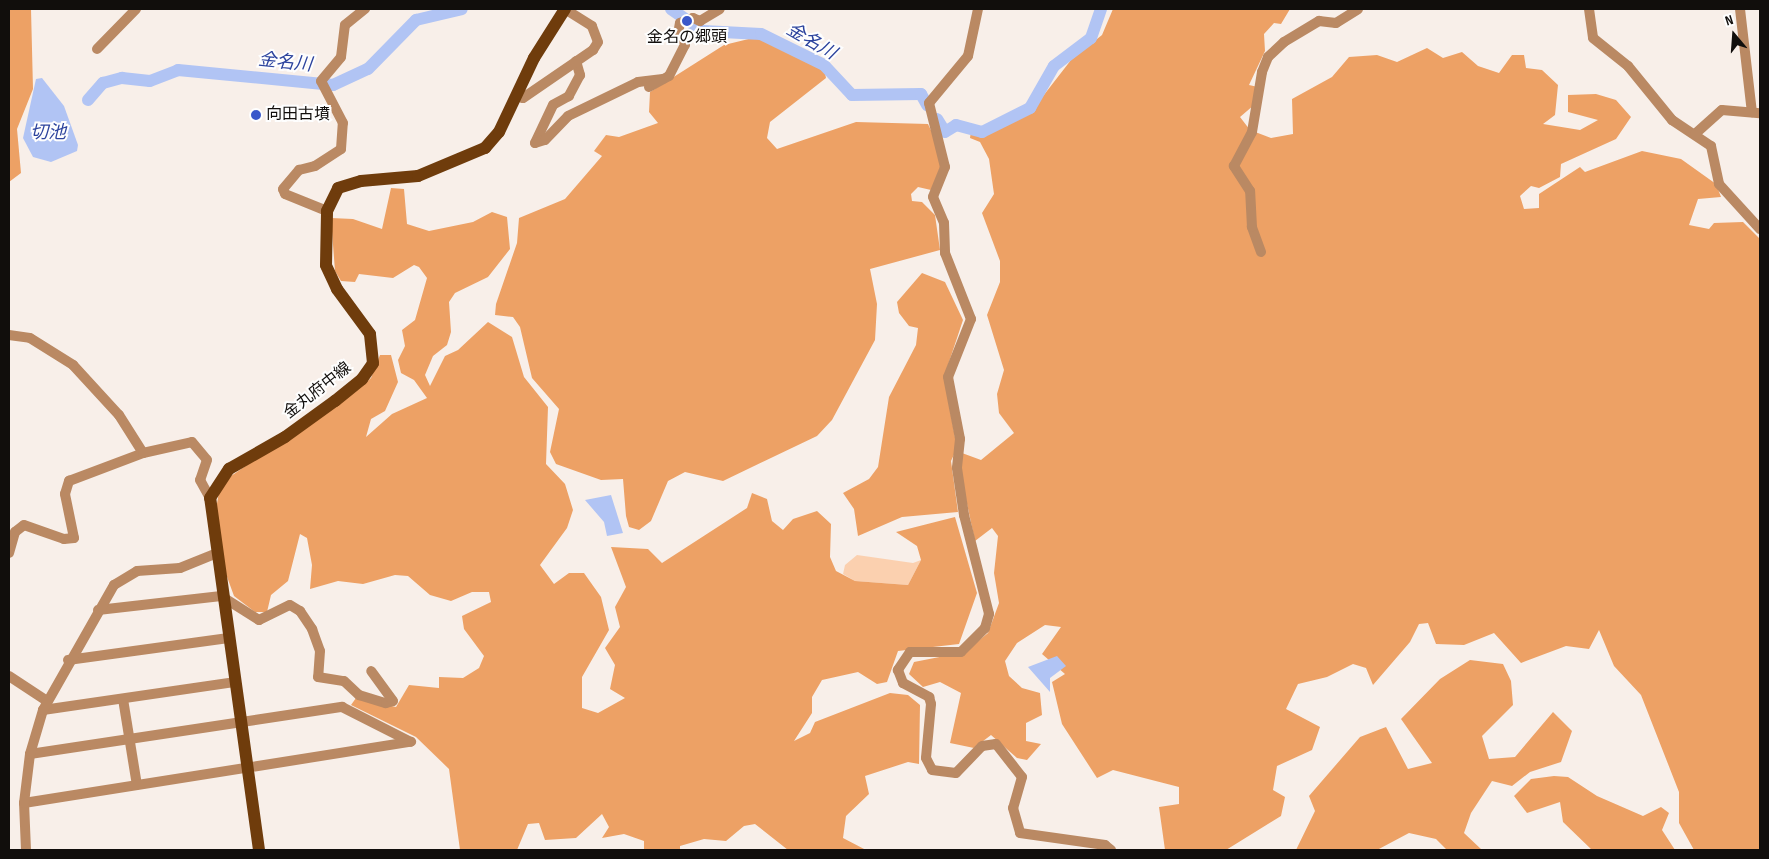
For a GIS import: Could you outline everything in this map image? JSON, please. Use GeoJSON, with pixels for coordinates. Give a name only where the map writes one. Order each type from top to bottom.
{"type":"FeatureCollection","features":[{"type":"Feature","properties":{"kind":"main road","name":"金丸府中線"},"geometry":{"type":"LineString","coordinates":[[210,498],[229,469],[285,437],[335,401],[362,379],[373,362],[370,334],[336,289],[326,265],[327,212],[338,188],[348,183],[418,176],[485,148],[565,9]]}},
{"type":"Feature","properties":{"kind":"main road"},"geometry":{"type":"LineString","coordinates":[[210,498],[214,554],[259,850]]}},
{"type":"Feature","properties":{"kind":"street"},"geometry":{"type":"LineString","coordinates":[[97,49],[136,9]]}},
{"type":"Feature","properties":{"kind":"street"},"geometry":{"type":"LineString","coordinates":[[327,212],[284,194],[283,189],[299,170],[315,166],[341,149],[343,123],[321,84],[341,57],[345,25],[366,9]]}},
{"type":"Feature","properties":{"kind":"street"},"geometry":{"type":"LineString","coordinates":[[516,96],[523,98],[593,50],[598,34],[565,9]]}},
{"type":"Feature","properties":{"kind":"street"},"geometry":{"type":"LineString","coordinates":[[649,87],[663,79],[685,45],[678,34],[680,24],[693,18],[700,21],[720,9]]}},
{"type":"Feature","properties":{"kind":"street"},"geometry":{"type":"LineString","coordinates":[[978,9],[968,56],[930,103],[946,167],[933,197],[944,223],[945,253],[971,319],[948,377],[960,438],[957,468],[964,515],[989,614],[985,628],[961,652],[910,652],[898,670],[903,683],[929,697],[931,704],[926,758],[932,770],[956,773],[982,746],[996,744],[1022,777],[1013,808],[1020,833],[1105,845],[1111,850]]}},
{"type":"Feature","properties":{"kind":"street"},"geometry":{"type":"LineString","coordinates":[[1260,252],[1252,227],[1250,191],[1234,166],[1252,132],[1262,72],[1268,57],[1284,42],[1319,21],[1336,24],[1358,9]]}},
{"type":"Feature","properties":{"kind":"street"},"geometry":{"type":"LineString","coordinates":[[1589,9],[1593,38],[1628,66],[1672,120],[1711,146],[1719,184],[1728,198],[1760,229]]}},
{"type":"Feature","properties":{"kind":"street"},"geometry":{"type":"LineString","coordinates":[[1695,134],[1722,110],[1756,113],[1740,9]]}},
{"type":"Feature","properties":{"kind":"street"},"geometry":{"type":"LineString","coordinates":[[576,62],[580,74],[573,89],[553,105],[535,143],[545,140],[568,116],[638,82],[663,79]]}},
{"type":"Feature","properties":{"kind":"street"},"geometry":{"type":"LineString","coordinates":[[9,334],[30,338],[73,365],[119,415],[143,453]]}},
{"type":"Feature","properties":{"kind":"street"},"geometry":{"type":"LineString","coordinates":[[9,554],[15,532],[24,525],[64,539],[74,538],[66,494],[69,481],[143,453],[192,442],[207,460],[200,480],[210,498]]}},
{"type":"Feature","properties":{"kind":"street"},"geometry":{"type":"LineString","coordinates":[[26,850],[24,803],[30,754],[45,706],[68,660],[98,610],[124,577],[137,571],[180,568],[214,554]]}},
{"type":"Feature","properties":{"kind":"street"},"geometry":{"type":"LineString","coordinates":[[98,610],[221,596],[259,620],[290,605],[300,610],[320,651],[318,677],[344,681],[359,695],[386,703],[393,701],[371,671]]}},
{"type":"Feature","properties":{"kind":"street"},"geometry":{"type":"LineString","coordinates":[[68,660],[228,638]]}},
{"type":"Feature","properties":{"kind":"street"},"geometry":{"type":"LineString","coordinates":[[9,676],[45,706],[124,699],[234,682]]}},
{"type":"Feature","properties":{"kind":"street"},"geometry":{"type":"LineString","coordinates":[[124,699],[137,785]]}},
{"type":"Feature","properties":{"kind":"street"},"geometry":{"type":"LineString","coordinates":[[24,803],[411,742],[342,707],[240,724],[30,754]]}},
{"type":"Feature","properties":{"kind":"shaded area"},"geometry":{"type":"Polygon","coordinates":[[[9,9],[31,9],[33,89],[17,129],[21,173],[9,182],[9,9]]]}},
{"type":"Feature","properties":{"kind":"shaded area"},"geometry":{"type":"Polygon","coordinates":[[[1113,9],[1290,9],[1281,24],[1274,23],[1264,34],[1265,51],[1249,85],[1258,87],[1254,105],[1240,117],[1250,130],[1271,138],[1293,134],[1292,99],[1332,77],[1349,57],[1377,55],[1397,62],[1427,48],[1443,58],[1462,52],[1478,66],[1499,73],[1512,55],[1524,55],[1526,68],[1542,70],[1558,85],[1555,115],[1543,124],[1580,130],[1598,120],[1568,112],[1568,95],[1596,94],[1616,100],[1631,117],[1616,139],[1561,164],[1560,177],[1539,188],[1531,186],[1520,196],[1524,209],[1539,208],[1539,194],[1580,167],[1585,172],[1642,151],[1681,159],[1716,184],[1721,197],[1698,199],[1689,225],[1709,229],[1714,223],[1743,222],[1760,239],[1760,850],[1694,850],[1679,823],[1679,792],[1641,695],[1614,666],[1599,630],[1589,649],[1566,646],[1521,663],[1494,633],[1464,645],[1436,644],[1428,623],[1419,624],[1410,642],[1373,685],[1366,668],[1353,664],[1327,677],[1298,684],[1286,709],[1320,727],[1312,750],[1277,766],[1273,790],[1285,797],[1281,816],[1226,850],[1165,850],[1159,807],[1179,804],[1179,787],[1113,770],[1097,778],[1062,724],[1052,682],[1065,674],[1042,654],[1061,627],[1045,625],[1017,643],[1005,661],[1009,676],[1022,688],[1040,693],[1042,715],[1026,723],[1026,741],[1041,744],[1027,760],[1017,758],[991,735],[974,748],[950,743],[961,693],[940,682],[923,687],[909,674],[914,662],[965,652],[988,633],[999,603],[994,573],[998,536],[992,528],[975,541],[961,476],[962,453],[981,460],[1014,433],[999,413],[997,394],[1004,370],[987,315],[1000,282],[1000,261],[982,213],[994,194],[989,159],[980,142],[970,138],[971,131],[998,128],[1033,109],[1071,60],[1102,35],[1113,9]]]}},
{"type":"Feature","properties":{"kind":"shaded area"},"geometry":{"type":"Polygon","coordinates":[[[761,36],[824,68],[826,78],[770,122],[767,138],[777,149],[856,122],[928,124],[944,158],[931,190],[918,187],[911,194],[912,201],[922,202],[935,215],[940,250],[870,269],[877,304],[875,340],[832,420],[817,436],[723,481],[685,472],[668,481],[651,521],[639,530],[629,527],[626,516],[623,479],[601,480],[556,464],[550,452],[559,409],[532,378],[520,327],[513,317],[495,315],[496,304],[517,243],[519,218],[565,199],[602,156],[594,151],[606,135],[619,137],[658,123],[649,112],[650,92],[724,45],[761,36]]]}},
{"type":"Feature","properties":{"kind":"shaded area"},"geometry":{"type":"Polygon","coordinates":[[[391,188],[404,189],[407,224],[429,231],[473,222],[492,212],[507,217],[510,249],[488,277],[455,293],[449,302],[451,332],[447,345],[433,356],[425,375],[430,386],[445,356],[458,350],[488,322],[512,337],[524,377],[548,407],[546,464],[565,484],[573,510],[567,528],[540,565],[554,584],[569,573],[584,573],[601,597],[609,630],[582,677],[582,708],[598,713],[625,698],[610,689],[615,665],[605,648],[620,627],[615,607],[626,587],[611,547],[648,549],[662,563],[747,508],[752,493],[767,499],[772,521],[783,530],[793,519],[817,511],[831,524],[830,557],[836,571],[855,581],[908,585],[921,560],[917,546],[896,532],[955,517],[977,593],[959,644],[898,651],[887,682],[877,684],[858,672],[822,680],[812,697],[812,713],[794,741],[810,733],[815,722],[890,693],[908,695],[920,705],[919,764],[908,762],[865,776],[869,794],[846,816],[843,838],[866,850],[788,850],[755,824],[744,826],[726,841],[704,839],[680,846],[680,850],[644,850],[644,841],[624,834],[602,838],[609,827],[602,814],[576,838],[545,840],[539,823],[528,824],[517,850],[460,850],[449,769],[416,737],[351,705],[356,698],[396,707],[409,685],[439,688],[439,677],[463,678],[479,668],[484,656],[464,629],[462,616],[491,602],[489,592],[472,592],[451,601],[430,595],[408,576],[395,575],[363,584],[338,581],[310,589],[312,565],[307,538],[300,534],[288,581],[271,595],[267,612],[255,612],[234,596],[222,563],[215,515],[219,492],[231,476],[355,392],[371,378],[380,355],[391,355],[398,382],[385,411],[371,419],[366,437],[392,414],[427,398],[414,380],[401,373],[398,360],[405,346],[402,330],[415,320],[427,278],[419,267],[414,265],[393,278],[359,274],[355,282],[341,281],[335,271],[331,218],[353,219],[382,229],[391,188]]]}},
{"type":"Feature","properties":{"kind":"shaded area"},"geometry":{"type":"Polygon","coordinates":[[[922,273],[945,282],[963,320],[944,377],[957,448],[951,461],[958,512],[902,517],[858,536],[854,509],[843,493],[869,479],[878,467],[889,397],[916,345],[918,328],[909,326],[899,313],[897,302],[922,273]]]}},
{"type":"Feature","properties":{"kind":"shaded area"},"geometry":{"type":"Polygon","coordinates":[[[857,555],[913,563],[921,560],[908,585],[855,581],[843,574],[845,565],[857,555]]]}},
{"type":"Feature","properties":{"kind":"shaded area"},"geometry":{"type":"Polygon","coordinates":[[[1470,660],[1503,664],[1511,681],[1513,705],[1482,736],[1489,759],[1515,757],[1553,712],[1572,731],[1561,762],[1530,772],[1512,786],[1492,781],[1471,813],[1464,833],[1482,850],[1447,850],[1436,839],[1409,833],[1377,850],[1296,850],[1315,811],[1309,796],[1360,737],[1386,727],[1408,769],[1432,763],[1401,719],[1440,679],[1470,660]]]}},
{"type":"Feature","properties":{"kind":"shaded area"},"geometry":{"type":"Polygon","coordinates":[[[1554,776],[1568,777],[1597,796],[1643,816],[1661,807],[1669,813],[1662,830],[1675,850],[1592,850],[1563,822],[1560,802],[1527,813],[1514,796],[1531,779],[1554,776]]]}},
{"type":"Feature","properties":{"kind":"water","name":"切池"},"geometry":{"type":"Polygon","coordinates":[[[42,78],[64,106],[78,145],[77,151],[51,162],[33,157],[23,138],[36,79],[42,78]]]}},
{"type":"Feature","properties":{"kind":"water"},"geometry":{"type":"Polygon","coordinates":[[[611,495],[623,533],[607,536],[604,522],[585,500],[611,495]]]}},
{"type":"Feature","properties":{"kind":"water"},"geometry":{"type":"Polygon","coordinates":[[[1057,656],[1066,666],[1050,678],[1050,692],[1028,667],[1057,656]]]}},
{"type":"Feature","properties":{"kind":"waterway","name":"金名川"},"geometry":{"type":"LineString","coordinates":[[88,100],[103,83],[122,78],[150,81],[178,70],[333,85],[368,69],[416,20],[462,9]]}},
{"type":"Feature","properties":{"kind":"waterway","name":"金名川"},"geometry":{"type":"LineString","coordinates":[[671,9],[703,31],[761,34],[824,65],[852,95],[921,94],[927,105]]}},
{"type":"Feature","properties":{"kind":"waterway","name":"金名川"},"geometry":{"type":"LineString","coordinates":[[937,119],[945,132],[956,125],[982,132],[1030,108],[1054,66],[1091,38],[1101,9]]}},
{"type":"Feature","properties":{"kind":"place","name":"金名の郷頭"},"geometry":{"type":"Point","coordinates":[687,21]}},
{"type":"Feature","properties":{"kind":"place","name":"向田古墳"},"geometry":{"type":"Point","coordinates":[256,115]}}]}
